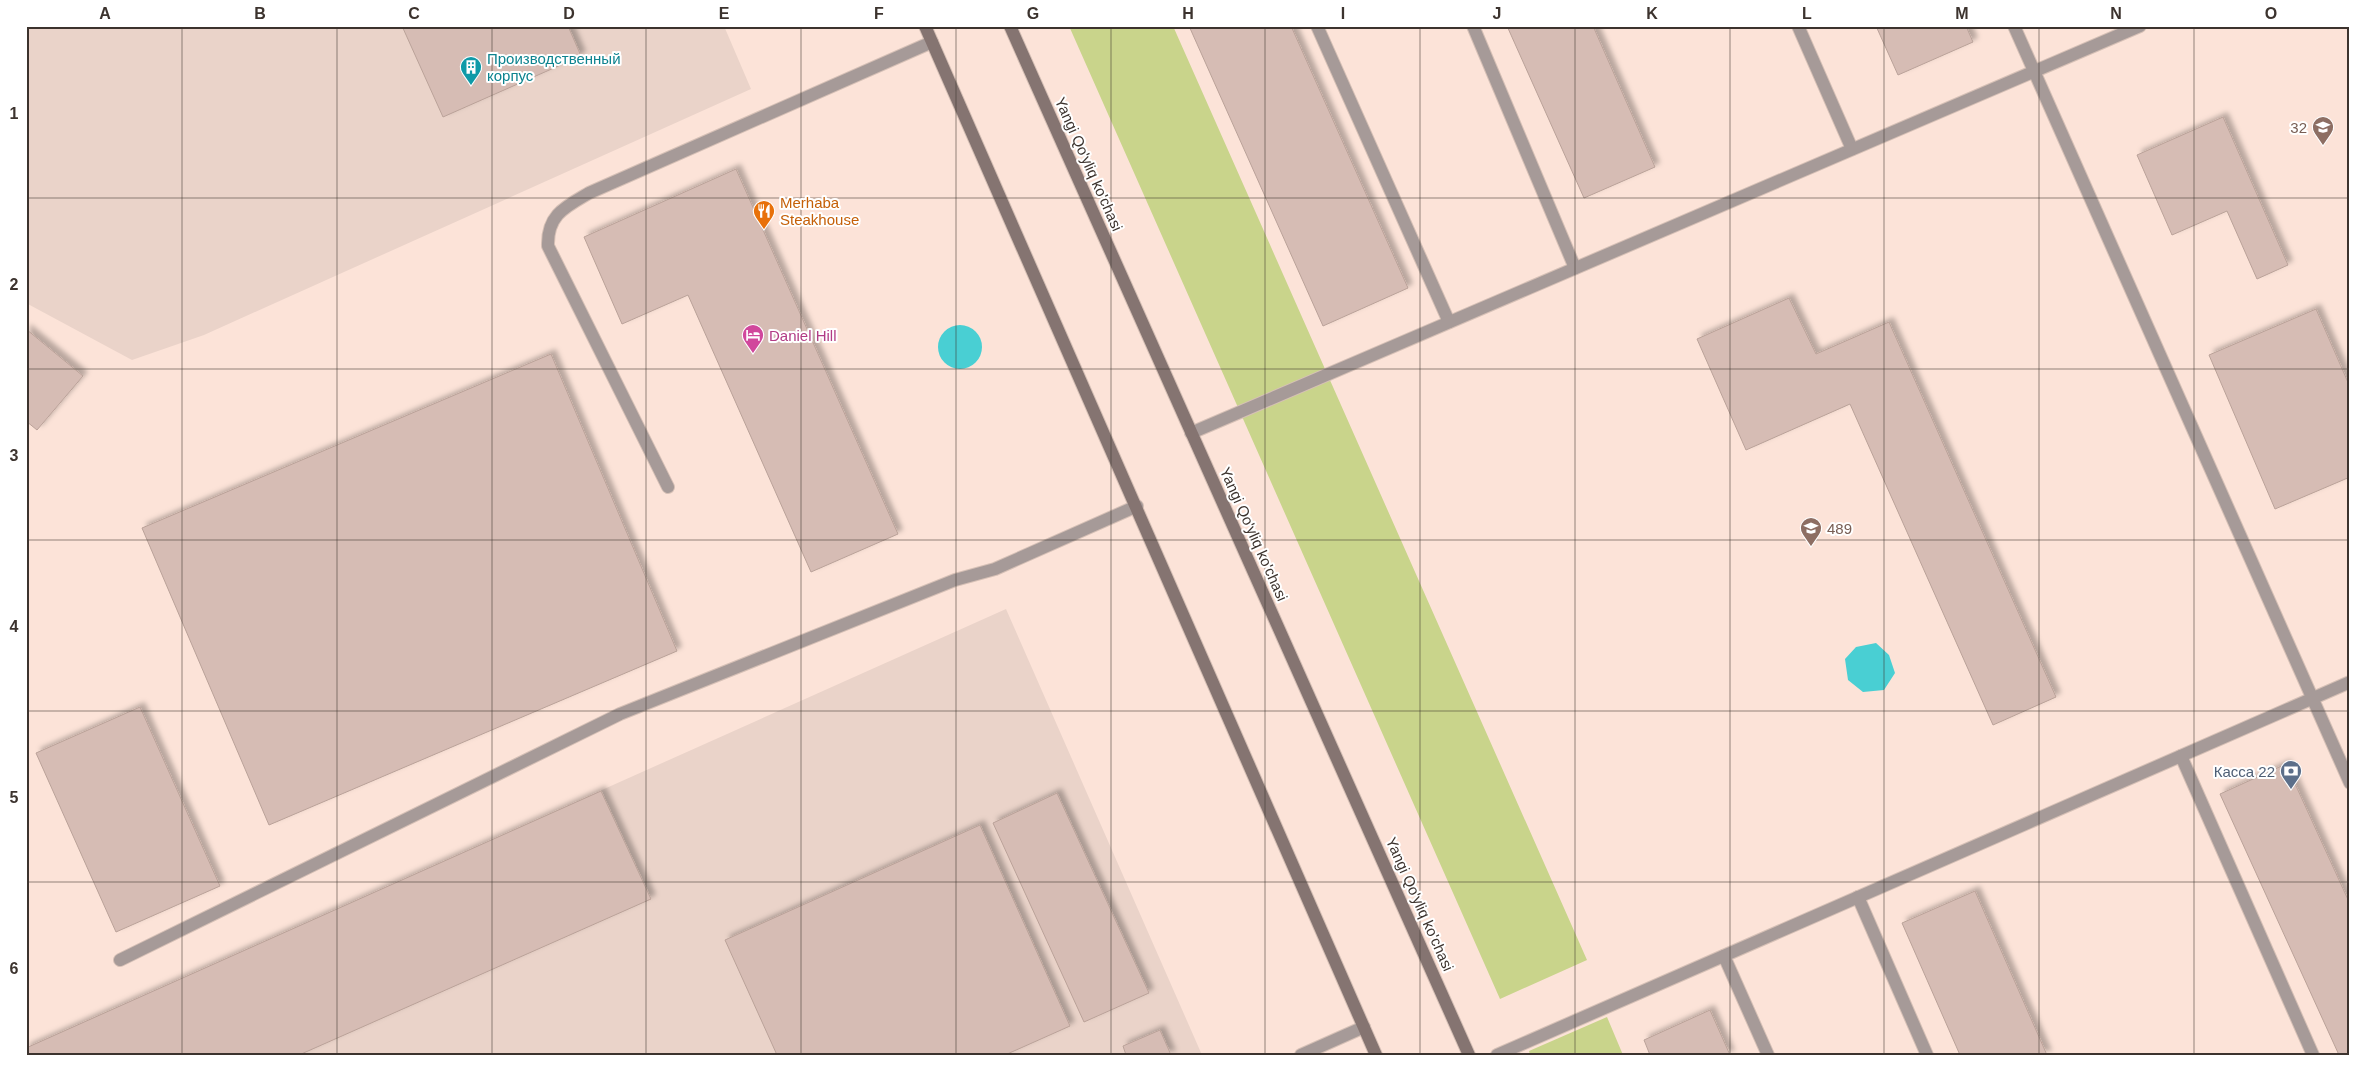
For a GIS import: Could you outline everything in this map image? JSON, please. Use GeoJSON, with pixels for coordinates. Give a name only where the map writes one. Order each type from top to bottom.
{"type":"FeatureCollection","features":[{"type":"Feature","properties":{"kind":"main road"},"geometry":{"type":"LineString","coordinates":[[926,26],[1376,1055]]}},
{"type":"Feature","properties":{"kind":"main road","name":"Yangi Qo'yliq ko'chasi"},"geometry":{"type":"LineString","coordinates":[[1010,26],[1469,1055]]}},
{"type":"Feature","properties":{"kind":"street"},"geometry":{"type":"LineString","coordinates":[[1317,26],[1449,322]]}},
{"type":"Feature","properties":{"kind":"street"},"geometry":{"type":"LineString","coordinates":[[1473,26],[1575,268]]}},
{"type":"Feature","properties":{"kind":"street"},"geometry":{"type":"LineString","coordinates":[[1798,26],[1852,149]]}},
{"type":"Feature","properties":{"kind":"street"},"geometry":{"type":"LineString","coordinates":[[2014,26],[2311,699],[2348,776]]}},
{"type":"Feature","properties":{"kind":"street"},"geometry":{"type":"LineString","coordinates":[[1191,433],[2140,26]]}},
{"type":"Feature","properties":{"kind":"street"},"geometry":{"type":"LineString","coordinates":[[668,487],[548,246],[548,231],[560,210],[589,193],[932,42]]}},
{"type":"Feature","properties":{"kind":"street"},"geometry":{"type":"LineString","coordinates":[[120,960],[620,714],[955,580],[995,569],[1137,506]]}},
{"type":"Feature","properties":{"kind":"street"},"geometry":{"type":"LineString","coordinates":[[1497,1055],[2350,682]]}},
{"type":"Feature","properties":{"kind":"street"},"geometry":{"type":"LineString","coordinates":[[2181,756],[2313,1055]]}},
{"type":"Feature","properties":{"kind":"street"},"geometry":{"type":"LineString","coordinates":[[1858,897],[1927,1055]]}},
{"type":"Feature","properties":{"kind":"street"},"geometry":{"type":"LineString","coordinates":[[1724,956],[1768,1055]]}},
{"type":"Feature","properties":{"kind":"street"},"geometry":{"type":"LineString","coordinates":[[1301,1055],[1364,1027]]}},
{"type":"Feature","properties":{"kind":"shaded area"},"geometry":{"type":"Polygon","coordinates":[[[26,26],[724,26],[751,89],[204,335],[132,360],[26,303],[26,26]]]}},
{"type":"Feature","properties":{"kind":"shaded area"},"geometry":{"type":"Polygon","coordinates":[[[1006,609],[1202,1055],[26,1055],[26,1048],[1006,609]]]}},
{"type":"Feature","properties":{"kind":"green space"},"geometry":{"type":"Polygon","coordinates":[[[1069,26],[1173,26],[1587,960],[1500,999],[1069,26]]]}},
{"type":"Feature","properties":{"kind":"green space"},"geometry":{"type":"Polygon","coordinates":[[[1607,1017],[1623,1055],[1530,1055],[1529,1051],[1607,1017]]]}},
{"type":"Feature","properties":{"kind":"water"},"geometry":{"type":"Polygon","coordinates":[[[960,325],[972,329],[978,335],[982,347],[978,359],[972,365],[960,369],[948,365],[942,359],[938,347],[942,335],[948,329],[960,325]]]}},
{"type":"Feature","properties":{"kind":"water"},"geometry":{"type":"Polygon","coordinates":[[[1876,643],[1889,655],[1895,673],[1884,690],[1863,692],[1848,680],[1845,659],[1856,647],[1876,643]]]}},
{"type":"Feature","properties":{"kind":"building","name":"Производственный корпус"},"geometry":{"type":"Polygon","coordinates":[[[402,26],[568,26],[581,56],[443,117],[402,26]]]}},
{"type":"Feature","properties":{"kind":"building"},"geometry":{"type":"Polygon","coordinates":[[[1189,26],[1291,26],[1408,288],[1323,326],[1189,26]]]}},
{"type":"Feature","properties":{"kind":"building"},"geometry":{"type":"Polygon","coordinates":[[[1507,26],[1593,26],[1655,167],[1584,198],[1507,26]]]}},
{"type":"Feature","properties":{"kind":"building"},"geometry":{"type":"Polygon","coordinates":[[[1876,26],[1966,26],[1973,42],[1898,75],[1876,26]]]}},
{"type":"Feature","properties":{"kind":"building"},"geometry":{"type":"Polygon","coordinates":[[[2223,117],[2288,265],[2257,279],[2227,211],[2172,235],[2137,155],[2223,117]]]}},
{"type":"Feature","properties":{"kind":"building"},"geometry":{"type":"Polygon","coordinates":[[[736,169],[898,534],[811,572],[688,295],[622,324],[584,237],[736,169]]]}},
{"type":"Feature","properties":{"kind":"building"},"geometry":{"type":"Polygon","coordinates":[[[1789,298],[1816,354],[1889,322],[2056,697],[1993,725],[1850,404],[1746,450],[1697,339],[1789,298]]]}},
{"type":"Feature","properties":{"kind":"building"},"geometry":{"type":"Polygon","coordinates":[[[2316,309],[2350,387],[2350,477],[2275,509],[2209,355],[2316,309]]]}},
{"type":"Feature","properties":{"kind":"building"},"geometry":{"type":"Polygon","coordinates":[[[26,329],[83,376],[37,430],[26,421],[26,329]]]}},
{"type":"Feature","properties":{"kind":"building"},"geometry":{"type":"Polygon","coordinates":[[[551,354],[677,651],[269,825],[142,528],[551,354]]]}},
{"type":"Feature","properties":{"kind":"building"},"geometry":{"type":"Polygon","coordinates":[[[140,707],[220,886],[116,932],[36,753],[140,707]]]}},
{"type":"Feature","properties":{"kind":"building"},"geometry":{"type":"Polygon","coordinates":[[[2286,764],[2350,904],[2350,1055],[2339,1055],[2220,794],[2286,764]]]}},
{"type":"Feature","properties":{"kind":"building"},"geometry":{"type":"Polygon","coordinates":[[[601,791],[651,899],[299,1055],[26,1055],[26,1048],[601,791]]]}},
{"type":"Feature","properties":{"kind":"building"},"geometry":{"type":"Polygon","coordinates":[[[1057,793],[1149,993],[1084,1022],[993,823],[1057,793]]]}},
{"type":"Feature","properties":{"kind":"building"},"geometry":{"type":"Polygon","coordinates":[[[980,825],[1070,1026],[1005,1055],[777,1055],[725,940],[980,825]]]}},
{"type":"Feature","properties":{"kind":"building"},"geometry":{"type":"Polygon","coordinates":[[[1975,891],[2047,1055],[1960,1055],[1902,923],[1975,891]]]}},
{"type":"Feature","properties":{"kind":"building"},"geometry":{"type":"Polygon","coordinates":[[[1710,1010],[1730,1055],[1650,1055],[1644,1040],[1710,1010]]]}},
{"type":"Feature","properties":{"kind":"building"},"geometry":{"type":"Polygon","coordinates":[[[1160,1030],[1171,1055],[1126,1055],[1123,1046],[1160,1030]]]}},
{"type":"Feature","properties":{"kind":"place","name":"Производственный корпус"},"geometry":{"type":"Point","coordinates":[471,86]}},
{"type":"Feature","properties":{"kind":"place","name":"32"},"geometry":{"type":"Point","coordinates":[2323,146]}},
{"type":"Feature","properties":{"kind":"place","name":"Merhaba Steakhouse"},"geometry":{"type":"Point","coordinates":[764,230]}},
{"type":"Feature","properties":{"kind":"place","name":"Daniel Hill"},"geometry":{"type":"Point","coordinates":[753,354]}},
{"type":"Feature","properties":{"kind":"place","name":"489"},"geometry":{"type":"Point","coordinates":[1811,547]}},
{"type":"Feature","properties":{"kind":"place","name":"Касса 22"},"geometry":{"type":"Point","coordinates":[2291,790]}}]}
